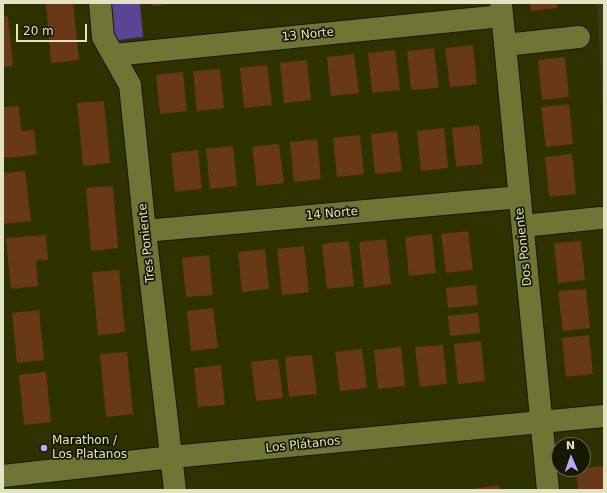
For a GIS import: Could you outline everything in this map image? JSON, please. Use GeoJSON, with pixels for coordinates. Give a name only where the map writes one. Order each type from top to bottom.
{"type":"FeatureCollection","features":[{"type":"Feature","properties":{"kind":"street","name":"Tres Poniente"},"geometry":{"type":"LineString","coordinates":[[100,3],[103,37],[130,85],[145,231],[175,490]]}},
{"type":"Feature","properties":{"kind":"street","name":"13 Norte"},"geometry":{"type":"LineString","coordinates":[[114,55],[501,9]]}},
{"type":"Feature","properties":{"kind":"street","name":"Dos Poniente"},"geometry":{"type":"LineString","coordinates":[[501,9],[548,490]]}},
{"type":"Feature","properties":{"kind":"street"},"geometry":{"type":"LineString","coordinates":[[505,45],[579,37]]}},
{"type":"Feature","properties":{"kind":"street","name":"14 Norte"},"geometry":{"type":"LineString","coordinates":[[145,231],[520,197]]}},
{"type":"Feature","properties":{"kind":"street"},"geometry":{"type":"LineString","coordinates":[[523,226],[600,218]]}},
{"type":"Feature","properties":{"kind":"street","name":"Los Plátanos"},"geometry":{"type":"LineString","coordinates":[[3,476],[604,416]]}},
{"type":"Feature","properties":{"kind":"shaded area"},"geometry":{"type":"Polygon","coordinates":[[[106,3],[140,3],[143,37],[118,40],[108,27],[106,3]]]}},
{"type":"Feature","properties":{"kind":"shaded area"},"geometry":{"type":"Polygon","coordinates":[[[597,3],[604,3],[604,127],[603,127],[597,3]]]}},
{"type":"Feature","properties":{"kind":"building"},"geometry":{"type":"Polygon","coordinates":[[[46,3],[73,3],[79,60],[51,63],[46,3]]]}},
{"type":"Feature","properties":{"kind":"building"},"geometry":{"type":"Polygon","coordinates":[[[152,3],[169,3],[169,4],[152,6],[152,3]]]}},
{"type":"Feature","properties":{"kind":"building"},"geometry":{"type":"Polygon","coordinates":[[[530,3],[557,3],[558,8],[531,11],[530,3]]]}},
{"type":"Feature","properties":{"kind":"building"},"geometry":{"type":"Polygon","coordinates":[[[8,16],[13,66],[3,67],[3,17],[8,16]]]}},
{"type":"Feature","properties":{"kind":"building"},"geometry":{"type":"Polygon","coordinates":[[[473,45],[477,84],[450,87],[445,48],[473,45]]]}},
{"type":"Feature","properties":{"kind":"building"},"geometry":{"type":"Polygon","coordinates":[[[434,48],[439,88],[411,90],[407,51],[434,48]]]}},
{"type":"Feature","properties":{"kind":"building"},"geometry":{"type":"Polygon","coordinates":[[[395,50],[400,90],[372,93],[368,53],[395,50]]]}},
{"type":"Feature","properties":{"kind":"building"},"geometry":{"type":"Polygon","coordinates":[[[354,54],[359,93],[331,96],[327,57],[354,54]]]}},
{"type":"Feature","properties":{"kind":"building"},"geometry":{"type":"Polygon","coordinates":[[[565,57],[569,97],[542,100],[538,60],[565,57]]]}},
{"type":"Feature","properties":{"kind":"building"},"geometry":{"type":"Polygon","coordinates":[[[307,60],[311,100],[284,103],[280,63],[307,60]]]}},
{"type":"Feature","properties":{"kind":"building"},"geometry":{"type":"Polygon","coordinates":[[[267,65],[272,105],[244,108],[240,68],[267,65]]]}},
{"type":"Feature","properties":{"kind":"building"},"geometry":{"type":"Polygon","coordinates":[[[220,69],[224,108],[197,111],[193,71],[220,69]]]}},
{"type":"Feature","properties":{"kind":"building"},"geometry":{"type":"Polygon","coordinates":[[[183,72],[187,111],[160,114],[156,75],[183,72]]]}},
{"type":"Feature","properties":{"kind":"building"},"geometry":{"type":"Polygon","coordinates":[[[104,101],[110,163],[83,166],[77,103],[104,101]]]}},
{"type":"Feature","properties":{"kind":"building"},"geometry":{"type":"Polygon","coordinates":[[[569,104],[573,144],[546,147],[541,107],[569,104]]]}},
{"type":"Feature","properties":{"kind":"building"},"geometry":{"type":"Polygon","coordinates":[[[19,106],[21,131],[34,130],[37,155],[3,158],[3,107],[19,106]]]}},
{"type":"Feature","properties":{"kind":"building"},"geometry":{"type":"Polygon","coordinates":[[[479,125],[483,164],[456,167],[452,128],[479,125]]]}},
{"type":"Feature","properties":{"kind":"building"},"geometry":{"type":"Polygon","coordinates":[[[444,128],[448,168],[421,171],[417,131],[444,128]]]}},
{"type":"Feature","properties":{"kind":"building"},"geometry":{"type":"Polygon","coordinates":[[[397,131],[402,171],[375,174],[371,134],[397,131]]]}},
{"type":"Feature","properties":{"kind":"building"},"geometry":{"type":"Polygon","coordinates":[[[360,135],[364,174],[337,177],[333,138],[360,135]]]}},
{"type":"Feature","properties":{"kind":"building"},"geometry":{"type":"Polygon","coordinates":[[[317,139],[321,179],[294,182],[290,142],[317,139]]]}},
{"type":"Feature","properties":{"kind":"building"},"geometry":{"type":"Polygon","coordinates":[[[279,144],[284,183],[257,186],[252,147],[279,144]]]}},
{"type":"Feature","properties":{"kind":"building"},"geometry":{"type":"Polygon","coordinates":[[[233,146],[237,186],[210,189],[206,149],[233,146]]]}},
{"type":"Feature","properties":{"kind":"building"},"geometry":{"type":"Polygon","coordinates":[[[198,150],[202,189],[175,192],[171,153],[198,150]]]}},
{"type":"Feature","properties":{"kind":"building"},"geometry":{"type":"Polygon","coordinates":[[[572,154],[576,194],[549,197],[545,157],[572,154]]]}},
{"type":"Feature","properties":{"kind":"building"},"geometry":{"type":"Polygon","coordinates":[[[25,171],[31,221],[4,224],[3,173],[25,171]]]}},
{"type":"Feature","properties":{"kind":"building"},"geometry":{"type":"Polygon","coordinates":[[[113,186],[118,248],[91,251],[86,188],[113,186]]]}},
{"type":"Feature","properties":{"kind":"building"},"geometry":{"type":"Polygon","coordinates":[[[468,231],[473,270],[446,273],[441,234],[468,231]]]}},
{"type":"Feature","properties":{"kind":"building"},"geometry":{"type":"Polygon","coordinates":[[[432,234],[436,273],[409,276],[405,237],[432,234]]]}},
{"type":"Feature","properties":{"kind":"building"},"geometry":{"type":"Polygon","coordinates":[[[46,235],[48,260],[36,261],[38,286],[11,289],[6,238],[46,235]]]}},
{"type":"Feature","properties":{"kind":"building"},"geometry":{"type":"Polygon","coordinates":[[[386,239],[391,284],[364,288],[359,242],[386,239]]]}},
{"type":"Feature","properties":{"kind":"building"},"geometry":{"type":"Polygon","coordinates":[[[349,241],[354,286],[327,289],[322,244],[349,241]]]}},
{"type":"Feature","properties":{"kind":"building"},"geometry":{"type":"Polygon","coordinates":[[[581,241],[585,280],[558,283],[554,243],[581,241]]]}},
{"type":"Feature","properties":{"kind":"building"},"geometry":{"type":"Polygon","coordinates":[[[304,246],[309,292],[282,295],[277,249],[304,246]]]}},
{"type":"Feature","properties":{"kind":"building"},"geometry":{"type":"Polygon","coordinates":[[[265,249],[269,289],[242,292],[238,252],[265,249]]]}},
{"type":"Feature","properties":{"kind":"building"},"geometry":{"type":"Polygon","coordinates":[[[209,255],[213,295],[186,297],[182,258],[209,255]]]}},
{"type":"Feature","properties":{"kind":"building"},"geometry":{"type":"Polygon","coordinates":[[[119,270],[125,332],[98,335],[92,272],[119,270]]]}},
{"type":"Feature","properties":{"kind":"building"},"geometry":{"type":"Polygon","coordinates":[[[476,285],[478,305],[448,308],[446,288],[476,285]]]}},
{"type":"Feature","properties":{"kind":"building"},"geometry":{"type":"Polygon","coordinates":[[[586,289],[590,328],[563,331],[558,291],[586,289]]]}},
{"type":"Feature","properties":{"kind":"building"},"geometry":{"type":"Polygon","coordinates":[[[213,308],[218,348],[191,351],[187,311],[213,308]]]}},
{"type":"Feature","properties":{"kind":"building"},"geometry":{"type":"Polygon","coordinates":[[[39,310],[44,360],[17,363],[12,313],[39,310]]]}},
{"type":"Feature","properties":{"kind":"building"},"geometry":{"type":"Polygon","coordinates":[[[478,313],[480,333],[450,336],[448,316],[478,313]]]}},
{"type":"Feature","properties":{"kind":"building"},"geometry":{"type":"Polygon","coordinates":[[[589,335],[593,374],[566,377],[562,338],[589,335]]]}},
{"type":"Feature","properties":{"kind":"building"},"geometry":{"type":"Polygon","coordinates":[[[481,341],[485,381],[458,384],[454,344],[481,341]]]}},
{"type":"Feature","properties":{"kind":"building"},"geometry":{"type":"Polygon","coordinates":[[[443,345],[447,384],[420,387],[415,347],[443,345]]]}},
{"type":"Feature","properties":{"kind":"building"},"geometry":{"type":"Polygon","coordinates":[[[401,347],[405,386],[378,389],[374,350],[401,347]]]}},
{"type":"Feature","properties":{"kind":"building"},"geometry":{"type":"Polygon","coordinates":[[[362,349],[367,388],[340,391],[335,352],[362,349]]]}},
{"type":"Feature","properties":{"kind":"building"},"geometry":{"type":"Polygon","coordinates":[[[127,352],[133,414],[106,417],[100,354],[127,352]]]}},
{"type":"Feature","properties":{"kind":"building"},"geometry":{"type":"Polygon","coordinates":[[[312,355],[317,394],[289,397],[285,357],[312,355]]]}},
{"type":"Feature","properties":{"kind":"building"},"geometry":{"type":"Polygon","coordinates":[[[278,359],[283,398],[256,401],[251,362],[278,359]]]}},
{"type":"Feature","properties":{"kind":"building"},"geometry":{"type":"Polygon","coordinates":[[[221,365],[225,405],[198,407],[194,368],[221,365]]]}},
{"type":"Feature","properties":{"kind":"building"},"geometry":{"type":"Polygon","coordinates":[[[46,372],[51,422],[24,425],[19,375],[46,372]]]}},
{"type":"Feature","properties":{"kind":"building"},"geometry":{"type":"Polygon","coordinates":[[[604,466],[604,490],[578,490],[577,477],[591,477],[591,467],[604,466]]]}},
{"type":"Feature","properties":{"kind":"building"},"geometry":{"type":"Polygon","coordinates":[[[499,485],[500,490],[472,490],[472,489],[499,485]]]}},
{"type":"Feature","properties":{"kind":"place","name":"Marathon / Los Platanos"},"geometry":{"type":"Point","coordinates":[44,448]}}]}
